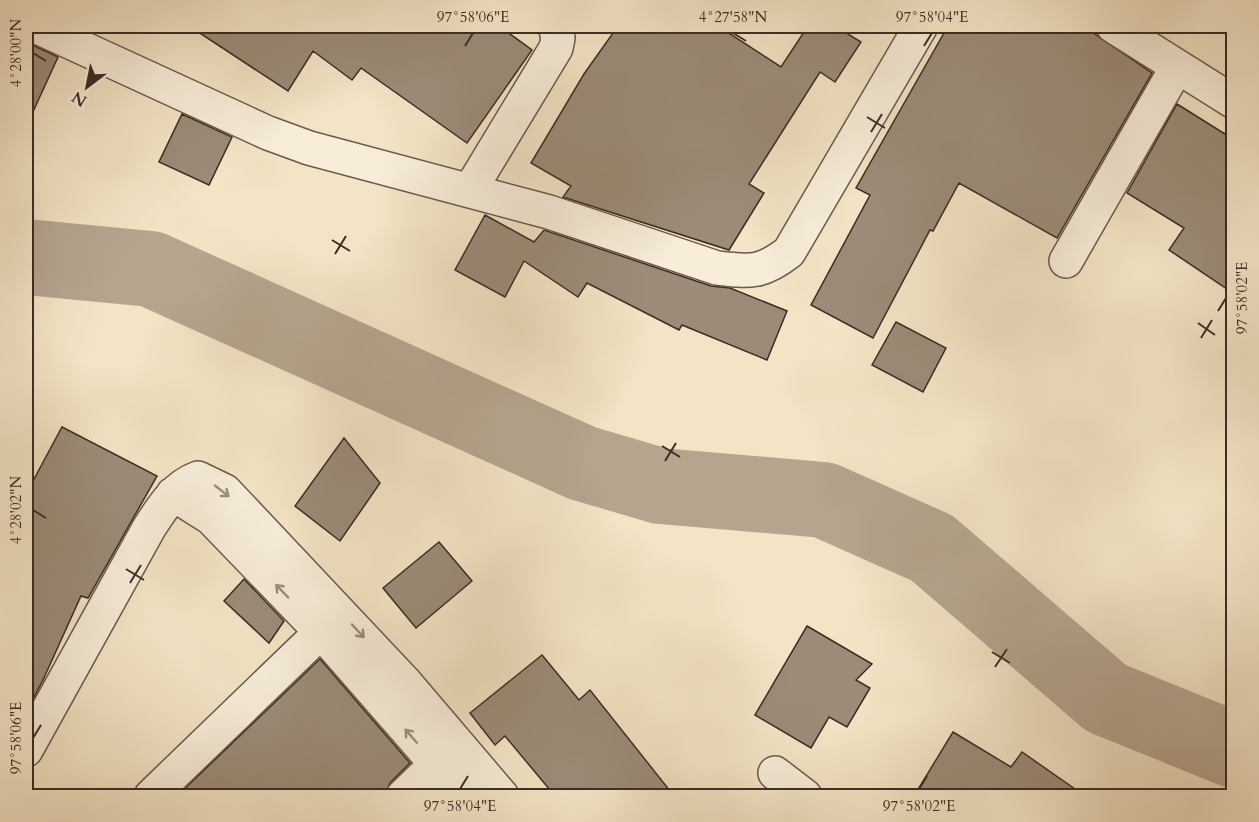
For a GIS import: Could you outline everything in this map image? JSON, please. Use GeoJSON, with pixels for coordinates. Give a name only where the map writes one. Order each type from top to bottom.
{"type":"FeatureCollection","features":[{"type":"Feature","properties":{"kind":"street"},"geometry":{"type":"LineString","coordinates":[[35,26],[268,134],[309,148],[549,212],[717,268],[741,271],[768,267],[789,252],[921,26]]}},
{"type":"Feature","properties":{"kind":"street"},"geometry":{"type":"LineString","coordinates":[[470,190],[556,48],[558,38],[555,26]]}},
{"type":"Feature","properties":{"kind":"street"},"geometry":{"type":"LineString","coordinates":[[1113,26],[1233,102]]}},
{"type":"Feature","properties":{"kind":"street"},"geometry":{"type":"LineString","coordinates":[[1066,261],[1177,67]]}},
{"type":"Feature","properties":{"kind":"street"},"geometry":{"type":"LineString","coordinates":[[26,750],[149,528],[172,494],[188,482],[198,478],[225,491],[404,681],[502,796]]}},
{"type":"Feature","properties":{"kind":"street"},"geometry":{"type":"LineString","coordinates":[[172,494],[211,518],[321,632],[464,796]]}},
{"type":"Feature","properties":{"kind":"street"},"geometry":{"type":"LineString","coordinates":[[152,796],[321,632]]}},
{"type":"Feature","properties":{"kind":"street"},"geometry":{"type":"LineString","coordinates":[[403,796],[436,764]]}},
{"type":"Feature","properties":{"kind":"street"},"geometry":{"type":"LineString","coordinates":[[775,773],[805,796]]}},
{"type":"Feature","properties":{"kind":"building"},"geometry":{"type":"Polygon","coordinates":[[[189,26],[499,26],[532,50],[467,143],[361,68],[352,80],[313,51],[288,91],[189,26]]]}},
{"type":"Feature","properties":{"kind":"building"},"geometry":{"type":"Polygon","coordinates":[[[618,26],[718,26],[781,67],[808,26],[835,26],[861,42],[835,82],[820,72],[749,184],[764,193],[729,250],[563,197],[571,186],[531,163],[584,74],[618,26]]]}},
{"type":"Feature","properties":{"kind":"building"},"geometry":{"type":"Polygon","coordinates":[[[948,26],[1083,26],[1152,73],[1057,238],[959,183],[933,231],[930,230],[873,338],[811,305],[870,195],[856,188],[948,26]]]}},
{"type":"Feature","properties":{"kind":"building"},"geometry":{"type":"Polygon","coordinates":[[[26,42],[58,57],[26,127],[26,42]]]}},
{"type":"Feature","properties":{"kind":"building"},"geometry":{"type":"Polygon","coordinates":[[[1177,104],[1233,139],[1233,293],[1169,250],[1184,228],[1127,193],[1177,104]]]}},
{"type":"Feature","properties":{"kind":"building"},"geometry":{"type":"Polygon","coordinates":[[[182,114],[232,137],[209,185],[159,162],[182,114]]]}},
{"type":"Feature","properties":{"kind":"building"},"geometry":{"type":"Polygon","coordinates":[[[485,215],[534,242],[544,230],[711,286],[730,288],[787,311],[767,360],[682,325],[679,330],[587,283],[578,297],[524,261],[505,297],[455,270],[485,215]]]}},
{"type":"Feature","properties":{"kind":"building"},"geometry":{"type":"Polygon","coordinates":[[[896,322],[946,348],[923,392],[872,365],[896,322]]]}},
{"type":"Feature","properties":{"kind":"building"},"geometry":{"type":"Polygon","coordinates":[[[62,427],[157,476],[88,598],[81,596],[26,712],[26,494],[62,427]]]}},
{"type":"Feature","properties":{"kind":"building"},"geometry":{"type":"Polygon","coordinates":[[[344,438],[380,483],[340,541],[295,506],[344,438]]]}},
{"type":"Feature","properties":{"kind":"building"},"geometry":{"type":"Polygon","coordinates":[[[439,542],[472,581],[416,628],[383,588],[439,542]]]}},
{"type":"Feature","properties":{"kind":"building"},"geometry":{"type":"Polygon","coordinates":[[[244,579],[284,621],[269,643],[224,601],[244,579]]]}},
{"type":"Feature","properties":{"kind":"building"},"geometry":{"type":"Polygon","coordinates":[[[807,626],[872,664],[856,680],[870,688],[847,727],[829,717],[811,748],[755,715],[807,626]]]}},
{"type":"Feature","properties":{"kind":"building"},"geometry":{"type":"Polygon","coordinates":[[[542,655],[579,700],[590,690],[674,796],[555,796],[505,736],[495,745],[470,713],[542,655]]]}},
{"type":"Feature","properties":{"kind":"building"},"geometry":{"type":"Polygon","coordinates":[[[320,659],[410,763],[390,783],[385,796],[177,796],[320,659]]]}},
{"type":"Feature","properties":{"kind":"building"},"geometry":{"type":"Polygon","coordinates":[[[953,732],[1011,767],[1022,752],[1085,796],[914,796],[953,732]]]}},
{"type":"Feature","properties":{"kind":"waterway"},"geometry":{"type":"LineString","coordinates":[[26,257],[151,269],[582,463],[660,486],[824,500],[932,548],[1106,698],[1234,750]]}}]}
